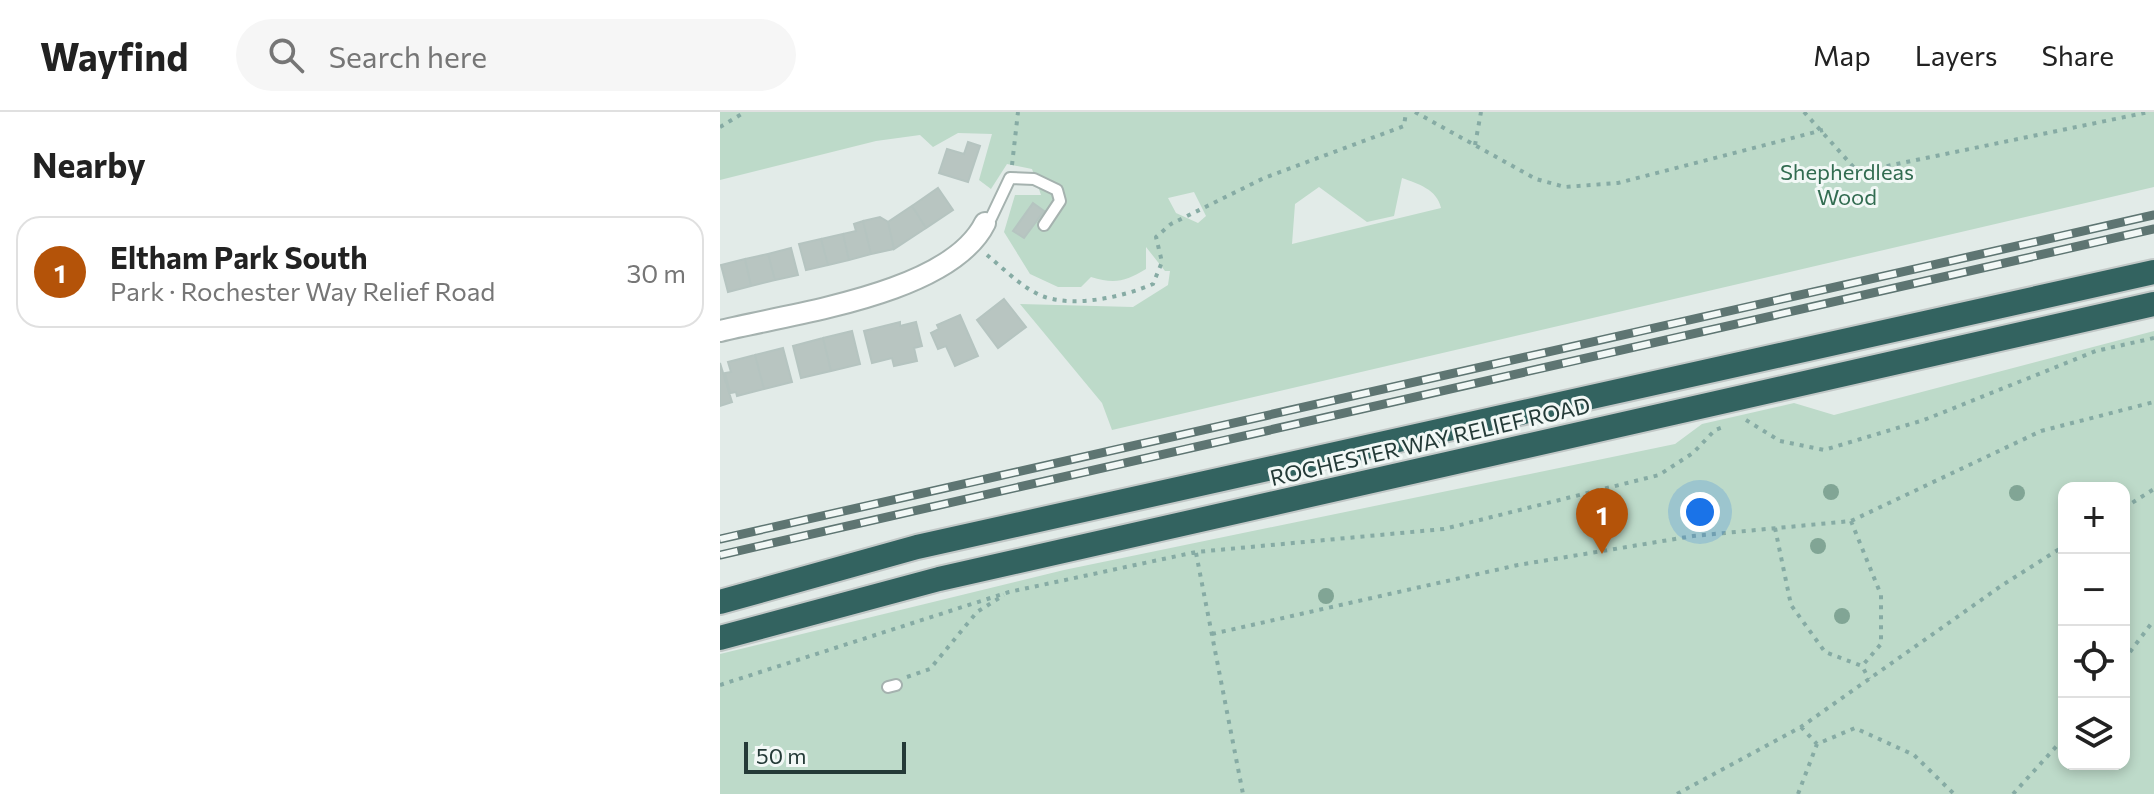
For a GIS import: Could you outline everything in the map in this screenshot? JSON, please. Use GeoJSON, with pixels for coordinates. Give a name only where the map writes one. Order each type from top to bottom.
{"type":"FeatureCollection","features":[{"type":"Feature","properties":{"kind":"highway","name":"ROCHESTER WAY RELIEF ROAD"},"geometry":{"type":"LineString","coordinates":[[720,602],[917,547],[2154,272]]}},
{"type":"Feature","properties":{"kind":"highway","name":"ROCHESTER WAY RELIEF ROAD"},"geometry":{"type":"LineString","coordinates":[[720,638],[939,579],[2154,304]]}},
{"type":"Feature","properties":{"kind":"street"},"geometry":{"type":"LineString","coordinates":[[720,331],[877,293],[930,275],[973,243],[985,223]]}},
{"type":"Feature","properties":{"kind":"lane"},"geometry":{"type":"LineString","coordinates":[[985,223],[991,218],[1010,178],[1034,179],[1057,190],[1060,201],[1044,225]]}},
{"type":"Feature","properties":{"kind":"path"},"geometry":{"type":"LineString","coordinates":[[720,127],[745,112]]}},
{"type":"Feature","properties":{"kind":"path"},"geometry":{"type":"LineString","coordinates":[[1010,178],[1018,112]]}},
{"type":"Feature","properties":{"kind":"path"},"geometry":{"type":"LineString","coordinates":[[973,243],[1024,286],[1045,297],[1074,299],[1129,294],[1153,284],[1162,262],[1156,237],[1171,224],[1264,178],[1404,126],[1406,112]]}},
{"type":"Feature","properties":{"kind":"path"},"geometry":{"type":"LineString","coordinates":[[1415,112],[1536,179],[1565,187],[1618,183],[1823,130]]}},
{"type":"Feature","properties":{"kind":"path"},"geometry":{"type":"LineString","coordinates":[[1475,145],[1481,112]]}},
{"type":"Feature","properties":{"kind":"path"},"geometry":{"type":"LineString","coordinates":[[1804,112],[1858,172],[2149,112]]}},
{"type":"Feature","properties":{"kind":"path"},"geometry":{"type":"LineString","coordinates":[[720,685],[1009,592],[1196,552],[1444,529],[1659,475],[1693,453],[1715,430],[1746,419],[1780,441],[1824,450],[1924,420],[2096,351],[2154,338]]}},
{"type":"Feature","properties":{"kind":"path"},"geometry":{"type":"LineString","coordinates":[[1212,634],[1518,565],[1693,536],[1851,521],[2041,431],[2154,402]]}},
{"type":"Feature","properties":{"kind":"path"},"geometry":{"type":"LineString","coordinates":[[2130,504],[2154,489]]}},
{"type":"Feature","properties":{"kind":"path"},"geometry":{"type":"LineString","coordinates":[[1851,521],[1881,595],[1881,644],[1862,666]]}},
{"type":"Feature","properties":{"kind":"path"},"geometry":{"type":"LineString","coordinates":[[1775,528],[1791,605],[1825,652],[1862,666],[1869,679]]}},
{"type":"Feature","properties":{"kind":"path"},"geometry":{"type":"LineString","coordinates":[[1677,794],[1801,727],[2058,550]]}},
{"type":"Feature","properties":{"kind":"path"},"geometry":{"type":"LineString","coordinates":[[1196,552],[1243,794]]}},
{"type":"Feature","properties":{"kind":"path"},"geometry":{"type":"LineString","coordinates":[[892,686],[895,680],[925,673],[977,612],[1009,592]]}},
{"type":"Feature","properties":{"kind":"path"},"geometry":{"type":"LineString","coordinates":[[2130,652],[2154,620]]}},
{"type":"Feature","properties":{"kind":"path"},"geometry":{"type":"LineString","coordinates":[[1801,727],[1817,744]]}},
{"type":"Feature","properties":{"kind":"path"},"geometry":{"type":"LineString","coordinates":[[1798,794],[1817,744],[1855,728],[1914,755],[1954,794]]}},
{"type":"Feature","properties":{"kind":"path"},"geometry":{"type":"LineString","coordinates":[[2013,794],[2058,745]]}},
{"type":"Feature","properties":{"kind":"green space","name":"Shepherdleas Wood"},"geometry":{"type":"Polygon","coordinates":[[[720,112],[2154,112],[2154,187],[1112,430],[1102,403],[1020,304],[1133,307],[1168,285],[1170,271],[1165,271],[1146,247],[1146,269],[1125,279],[1106,281],[1091,277],[1081,287],[1058,287],[1030,274],[1004,232],[1015,195],[1041,195],[1032,169],[1007,164],[991,189],[979,180],[992,134],[958,133],[933,147],[920,135],[876,141],[720,180],[720,112]],[[1402,178],[1394,216],[1367,222],[1319,187],[1295,204],[1292,244],[1441,208],[1431,192],[1402,178]],[[1194,192],[1168,198],[1176,213],[1198,223],[1206,216],[1194,192]]]}},
{"type":"Feature","properties":{"kind":"green space"},"geometry":{"type":"Polygon","coordinates":[[[2154,331],[2154,794],[720,794],[720,654],[1064,570],[1675,444],[1702,424],[1794,403],[1834,415],[2154,331]]]}},
{"type":"Feature","properties":{"kind":"building"},"geometry":{"type":"Polygon","coordinates":[[[968,142],[980,146],[968,182],[939,173],[947,149],[964,154],[968,142]]]}},
{"type":"Feature","properties":{"kind":"building"},"geometry":{"type":"Polygon","coordinates":[[[938,188],[953,210],[926,228],[912,206],[938,188]]]}},
{"type":"Feature","properties":{"kind":"building"},"geometry":{"type":"Polygon","coordinates":[[[1033,203],[1044,211],[1024,238],[1013,231],[1033,203]]]}},
{"type":"Feature","properties":{"kind":"building"},"geometry":{"type":"Polygon","coordinates":[[[912,206],[926,228],[894,249],[888,222],[912,206]]]}},
{"type":"Feature","properties":{"kind":"building"},"geometry":{"type":"Polygon","coordinates":[[[880,217],[888,222],[894,249],[871,254],[863,221],[880,217]]]}},
{"type":"Feature","properties":{"kind":"building"},"geometry":{"type":"Polygon","coordinates":[[[863,221],[871,254],[849,260],[843,234],[856,231],[854,224],[863,221]]]}},
{"type":"Feature","properties":{"kind":"building"},"geometry":{"type":"Polygon","coordinates":[[[843,234],[849,260],[828,265],[821,239],[843,234]]]}},
{"type":"Feature","properties":{"kind":"building"},"geometry":{"type":"Polygon","coordinates":[[[821,239],[828,265],[806,270],[799,244],[821,239]]]}},
{"type":"Feature","properties":{"kind":"building"},"geometry":{"type":"Polygon","coordinates":[[[791,248],[798,275],[775,280],[768,254],[791,248]]]}},
{"type":"Feature","properties":{"kind":"building"},"geometry":{"type":"Polygon","coordinates":[[[768,254],[775,280],[751,286],[745,259],[768,254]]]}},
{"type":"Feature","properties":{"kind":"building"},"geometry":{"type":"Polygon","coordinates":[[[745,259],[751,286],[728,292],[721,265],[745,259]]]}},
{"type":"Feature","properties":{"kind":"building"},"geometry":{"type":"Polygon","coordinates":[[[1004,299],[1026,327],[998,348],[977,320],[1004,299]]]}},
{"type":"Feature","properties":{"kind":"building"},"geometry":{"type":"Polygon","coordinates":[[[960,315],[978,356],[955,366],[946,346],[938,349],[931,333],[939,329],[937,325],[960,315]]]}},
{"type":"Feature","properties":{"kind":"building"},"geometry":{"type":"Polygon","coordinates":[[[900,322],[900,326],[916,322],[922,346],[914,348],[917,361],[894,366],[892,358],[872,363],[864,331],[900,322]]]}},
{"type":"Feature","properties":{"kind":"building"},"geometry":{"type":"Polygon","coordinates":[[[852,331],[860,364],[831,371],[823,338],[852,331]]]}},
{"type":"Feature","properties":{"kind":"building"},"geometry":{"type":"Polygon","coordinates":[[[823,338],[831,371],[801,378],[793,346],[823,338]]]}},
{"type":"Feature","properties":{"kind":"building"},"geometry":{"type":"Polygon","coordinates":[[[783,348],[792,382],[764,389],[755,355],[783,348]]]}},
{"type":"Feature","properties":{"kind":"building"},"geometry":{"type":"Polygon","coordinates":[[[755,355],[764,389],[737,396],[736,392],[730,393],[725,373],[731,372],[728,362],[755,355]]]}},
{"type":"Feature","properties":{"kind":"building"},"geometry":{"type":"Polygon","coordinates":[[[720,363],[732,402],[720,406],[720,363]]]}},
{"type":"Feature","properties":{"kind":"railway"},"geometry":{"type":"LineString","coordinates":[[720,539],[2154,215]]}},
{"type":"Feature","properties":{"kind":"railway"},"geometry":{"type":"LineString","coordinates":[[720,555],[2154,229]]}},
{"type":"Feature","properties":{"kind":"place","name":"Eltham Park South"},"geometry":{"type":"Point","coordinates":[1602,554]}}]}
